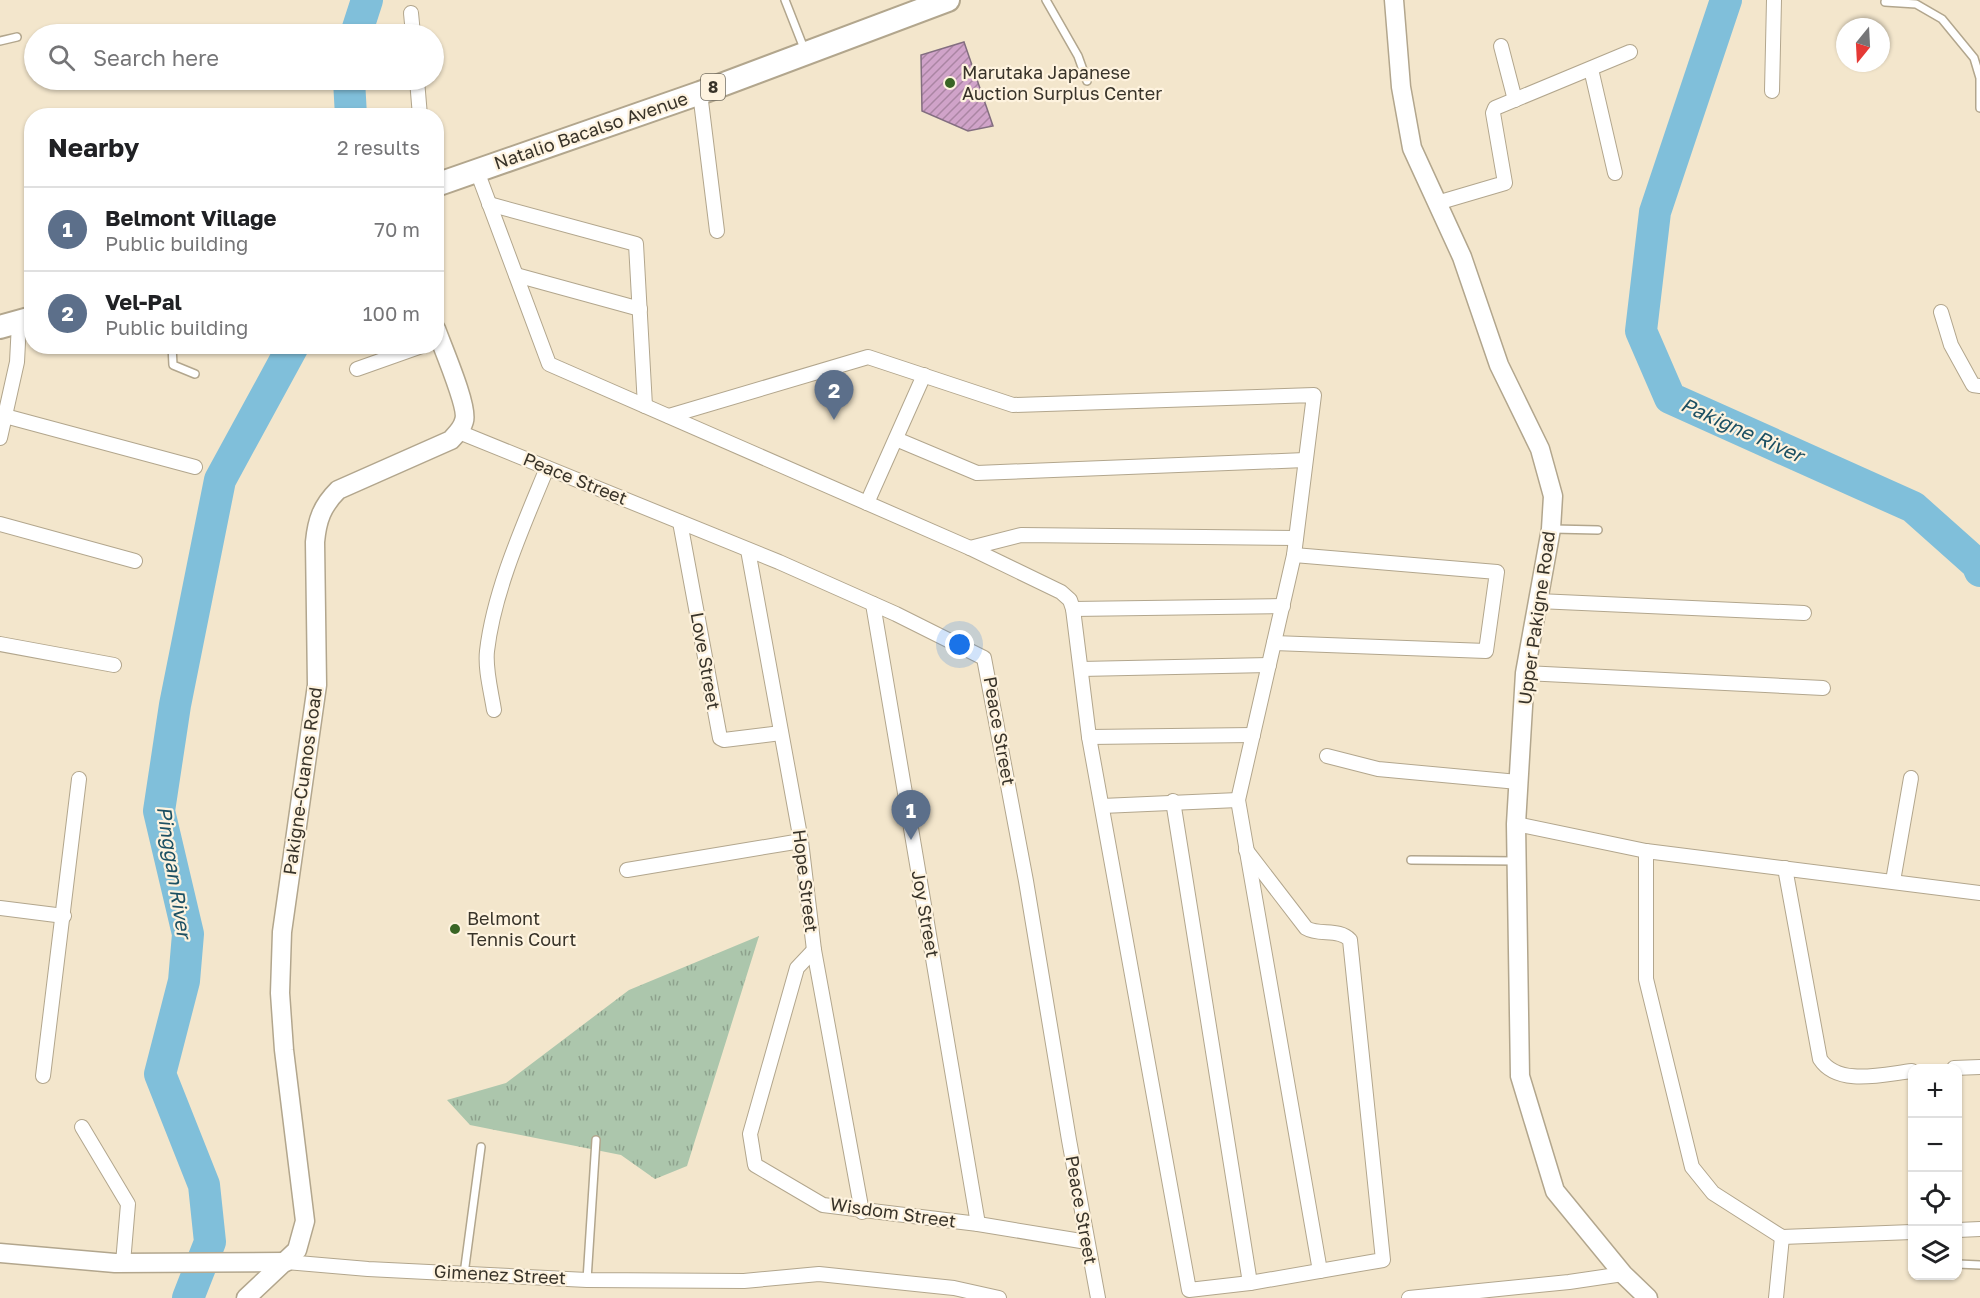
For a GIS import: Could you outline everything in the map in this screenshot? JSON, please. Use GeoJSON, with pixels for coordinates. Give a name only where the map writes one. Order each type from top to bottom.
{"type":"FeatureCollection","features":[{"type":"Feature","properties":{"kind":"highway","name":"Natalio Bacalso Avenue"},"geometry":{"type":"LineString","coordinates":[[444,182],[700,93],[948,0]]}},
{"type":"Feature","properties":{"kind":"street","name":"Upper Pakigne Road"},"geometry":{"type":"LineString","coordinates":[[1394,0],[1401,87],[1412,148],[1462,257],[1499,364],[1540,448],[1553,496],[1551,529],[1525,673],[1518,782],[1516,861],[1520,1076],[1555,1191],[1623,1274],[1648,1298]]}},
{"type":"Feature","properties":{"kind":"street"},"geometry":{"type":"LineString","coordinates":[[1772,91],[1774,0]]}},
{"type":"Feature","properties":{"kind":"street"},"geometry":{"type":"LineString","coordinates":[[411,12],[412,24]]}},
{"type":"Feature","properties":{"kind":"street"},"geometry":{"type":"LineString","coordinates":[[1501,46],[1515,100]]}},
{"type":"Feature","properties":{"kind":"street"},"geometry":{"type":"LineString","coordinates":[[1437,203],[1505,183],[1493,113],[1495,108],[1630,52]]}},
{"type":"Feature","properties":{"kind":"street"},"geometry":{"type":"LineString","coordinates":[[1591,69],[1615,173]]}},
{"type":"Feature","properties":{"kind":"street"},"geometry":{"type":"LineString","coordinates":[[418,90],[419,108]]}},
{"type":"Feature","properties":{"kind":"street"},"geometry":{"type":"LineString","coordinates":[[700,93],[717,231]]}},
{"type":"Feature","properties":{"kind":"street"},"geometry":{"type":"LineString","coordinates":[[477,171],[549,364],[970,548],[1061,592],[1070,600],[1089,737],[1189,1290],[1250,1283],[1383,1260],[1350,940],[1341,934],[1312,932],[1304,926],[1246,850]]}},
{"type":"Feature","properties":{"kind":"street"},"geometry":{"type":"LineString","coordinates":[[489,204],[636,244],[645,406]]}},
{"type":"Feature","properties":{"kind":"street"},"geometry":{"type":"LineString","coordinates":[[516,275],[640,309]]}},
{"type":"Feature","properties":{"kind":"street"},"geometry":{"type":"LineString","coordinates":[[1941,312],[1951,345],[1974,385],[1980,386]]}},
{"type":"Feature","properties":{"kind":"street"},"geometry":{"type":"LineString","coordinates":[[0,438],[17,362],[17,323]]}},
{"type":"Feature","properties":{"kind":"street"},"geometry":{"type":"LineString","coordinates":[[444,353],[464,406],[465,420],[459,432]]}},
{"type":"Feature","properties":{"kind":"street"},"geometry":{"type":"LineString","coordinates":[[357,369],[399,354]]}},
{"type":"Feature","properties":{"kind":"street"},"geometry":{"type":"LineString","coordinates":[[669,416],[868,357],[1013,405],[1314,395],[1294,555],[1238,800],[1320,1271]]}},
{"type":"Feature","properties":{"kind":"street"},"geometry":{"type":"LineString","coordinates":[[867,503],[924,375]]}},
{"type":"Feature","properties":{"kind":"street"},"geometry":{"type":"LineString","coordinates":[[5,416],[195,467]]}},
{"type":"Feature","properties":{"kind":"street","name":"Peace Street"},"geometry":{"type":"LineString","coordinates":[[459,432],[748,549],[873,603],[975,652],[987,663],[1098,1298]]}},
{"type":"Feature","properties":{"kind":"street","name":"Pakigne-Cuanos Road"},"geometry":{"type":"LineString","coordinates":[[246,1298],[297,1250],[305,1221],[284,1050],[280,993],[282,942],[317,685],[315,542],[317,523],[325,503],[338,490],[450,440],[459,432]]}},
{"type":"Feature","properties":{"kind":"street"},"geometry":{"type":"LineString","coordinates":[[896,439],[978,473],[1305,460]]}},
{"type":"Feature","properties":{"kind":"street"},"geometry":{"type":"LineString","coordinates":[[494,710],[487,659],[488,645],[508,567],[547,468]]}},
{"type":"Feature","properties":{"kind":"street","name":"Love Street"},"geometry":{"type":"LineString","coordinates":[[680,522],[720,738],[724,740],[781,732]]}},
{"type":"Feature","properties":{"kind":"street"},"geometry":{"type":"LineString","coordinates":[[0,524],[135,561]]}},
{"type":"Feature","properties":{"kind":"street"},"geometry":{"type":"LineString","coordinates":[[970,548],[1021,535],[1296,538]]}},
{"type":"Feature","properties":{"kind":"street","name":"Hope Street"},"geometry":{"type":"LineString","coordinates":[[748,549],[801,841],[814,950],[862,1212]]}},
{"type":"Feature","properties":{"kind":"street"},"geometry":{"type":"LineString","coordinates":[[1274,643],[1486,651],[1497,572],[1294,555]]}},
{"type":"Feature","properties":{"kind":"street"},"geometry":{"type":"LineString","coordinates":[[1538,601],[1804,613]]}},
{"type":"Feature","properties":{"kind":"street","name":"Joy Street"},"geometry":{"type":"LineString","coordinates":[[873,603],[978,1224]]}},
{"type":"Feature","properties":{"kind":"street"},"geometry":{"type":"LineString","coordinates":[[1073,609],[1283,606]]}},
{"type":"Feature","properties":{"kind":"street"},"geometry":{"type":"LineString","coordinates":[[0,644],[114,665]]}},
{"type":"Feature","properties":{"kind":"street"},"geometry":{"type":"LineString","coordinates":[[1081,669],[1269,665]]}},
{"type":"Feature","properties":{"kind":"street"},"geometry":{"type":"LineString","coordinates":[[1525,673],[1823,688]]}},
{"type":"Feature","properties":{"kind":"street"},"geometry":{"type":"LineString","coordinates":[[1089,737],[1253,735]]}},
{"type":"Feature","properties":{"kind":"street"},"geometry":{"type":"LineString","coordinates":[[1327,756],[1378,769],[1518,782]]}},
{"type":"Feature","properties":{"kind":"street"},"geometry":{"type":"LineString","coordinates":[[1893,881],[1911,778]]}},
{"type":"Feature","properties":{"kind":"street"},"geometry":{"type":"LineString","coordinates":[[43,1076],[79,779]]}},
{"type":"Feature","properties":{"kind":"street"},"geometry":{"type":"LineString","coordinates":[[1102,806],[1173,801],[1238,800]]}},
{"type":"Feature","properties":{"kind":"street"},"geometry":{"type":"LineString","coordinates":[[1173,801],[1250,1283]]}},
{"type":"Feature","properties":{"kind":"street"},"geometry":{"type":"LineString","coordinates":[[1516,824],[1646,851],[1980,893]]}},
{"type":"Feature","properties":{"kind":"street"},"geometry":{"type":"LineString","coordinates":[[627,870],[801,841]]}},
{"type":"Feature","properties":{"kind":"street"},"geometry":{"type":"LineString","coordinates":[[1646,851],[1646,979],[1692,1167],[1713,1193],[1782,1238],[1908,1232]]}},
{"type":"Feature","properties":{"kind":"street"},"geometry":{"type":"LineString","coordinates":[[1785,868],[1820,1059],[1825,1067],[1845,1076],[1908,1071]]}},
{"type":"Feature","properties":{"kind":"street"},"geometry":{"type":"LineString","coordinates":[[0,908],[64,915]]}},
{"type":"Feature","properties":{"kind":"street","name":"Wisdom Street"},"geometry":{"type":"LineString","coordinates":[[814,950],[797,968],[750,1134],[755,1165],[823,1205],[862,1212],[978,1224],[1087,1242]]}},
{"type":"Feature","properties":{"kind":"street"},"geometry":{"type":"LineString","coordinates":[[1962,1068],[1980,1067]]}},
{"type":"Feature","properties":{"kind":"street"},"geometry":{"type":"LineString","coordinates":[[82,1127],[128,1204],[123,1263]]}},
{"type":"Feature","properties":{"kind":"street"},"geometry":{"type":"LineString","coordinates":[[1962,1230],[1980,1229]]}},
{"type":"Feature","properties":{"kind":"street"},"geometry":{"type":"LineString","coordinates":[[1776,1298],[1782,1238]]}},
{"type":"Feature","properties":{"kind":"street","name":"Gimenez Street"},"geometry":{"type":"LineString","coordinates":[[0,1253],[123,1263],[286,1262],[587,1280],[744,1281],[819,1274],[954,1288],[999,1298]]}},
{"type":"Feature","properties":{"kind":"street"},"geometry":{"type":"LineString","coordinates":[[1409,1298],[1457,1296],[1623,1274]]}},
{"type":"Feature","properties":{"kind":"lane"},"geometry":{"type":"LineString","coordinates":[[785,0],[806,52]]}},
{"type":"Feature","properties":{"kind":"lane"},"geometry":{"type":"LineString","coordinates":[[1046,0],[1078,56],[1087,81]]}},
{"type":"Feature","properties":{"kind":"lane"},"geometry":{"type":"LineString","coordinates":[[1885,2],[1916,4],[1942,19],[1974,58],[1980,78],[1980,108]]}},
{"type":"Feature","properties":{"kind":"lane"},"geometry":{"type":"LineString","coordinates":[[0,41],[17,37]]}},
{"type":"Feature","properties":{"kind":"lane"},"geometry":{"type":"LineString","coordinates":[[172,354],[173,365],[195,374]]}},
{"type":"Feature","properties":{"kind":"lane"},"geometry":{"type":"LineString","coordinates":[[1551,529],[1598,530]]}},
{"type":"Feature","properties":{"kind":"lane"},"geometry":{"type":"LineString","coordinates":[[1411,860],[1516,861]]}},
{"type":"Feature","properties":{"kind":"lane"},"geometry":{"type":"LineString","coordinates":[[587,1280],[596,1140]]}},
{"type":"Feature","properties":{"kind":"lane"},"geometry":{"type":"LineString","coordinates":[[465,1274],[481,1148]]}},
{"type":"Feature","properties":{"kind":"lane"},"geometry":{"type":"LineString","coordinates":[[1962,1264],[1980,1265]]}},
{"type":"Feature","properties":{"kind":"green space"},"geometry":{"type":"Polygon","coordinates":[[[759,936],[687,1166],[655,1179],[621,1155],[470,1125],[447,1100],[506,1083],[629,990],[759,936]]]}},
{"type":"Feature","properties":{"kind":"building","name":"Marutaka Japanese Auction Surplus Center"},"geometry":{"type":"Polygon","coordinates":[[[964,42],[993,126],[968,131],[922,111],[921,55],[964,42]]]}},
{"type":"Feature","properties":{"kind":"waterway","name":"Pinggan River"},"geometry":{"type":"LineString","coordinates":[[359,24],[367,0]]}},
{"type":"Feature","properties":{"kind":"waterway","name":"Pakigne River"},"geometry":{"type":"LineString","coordinates":[[1726,0],[1655,212],[1641,331],[1670,398],[1913,507],[1977,564],[1980,571]]}},
{"type":"Feature","properties":{"kind":"waterway","name":"Pinggan River"},"geometry":{"type":"LineString","coordinates":[[350,90],[351,108]]}},
{"type":"Feature","properties":{"kind":"waterway","name":"Pinggan River"},"geometry":{"type":"LineString","coordinates":[[188,1298],[210,1242],[204,1185],[160,1074],[184,981],[188,934],[159,811],[175,705],[220,480],[289,354]]}},
{"type":"Feature","properties":{"kind":"place","name":"Marutaka Japanese Auction Surplus Center"},"geometry":{"type":"Point","coordinates":[950,83]}},
{"type":"Feature","properties":{"kind":"place","name":"Vel-Pal"},"geometry":{"type":"Point","coordinates":[834,420]}},
{"type":"Feature","properties":{"kind":"place","name":"Belmont Village"},"geometry":{"type":"Point","coordinates":[911,840]}},
{"type":"Feature","properties":{"kind":"place","name":"Belmont Tennis Court"},"geometry":{"type":"Point","coordinates":[455,929]}}]}
